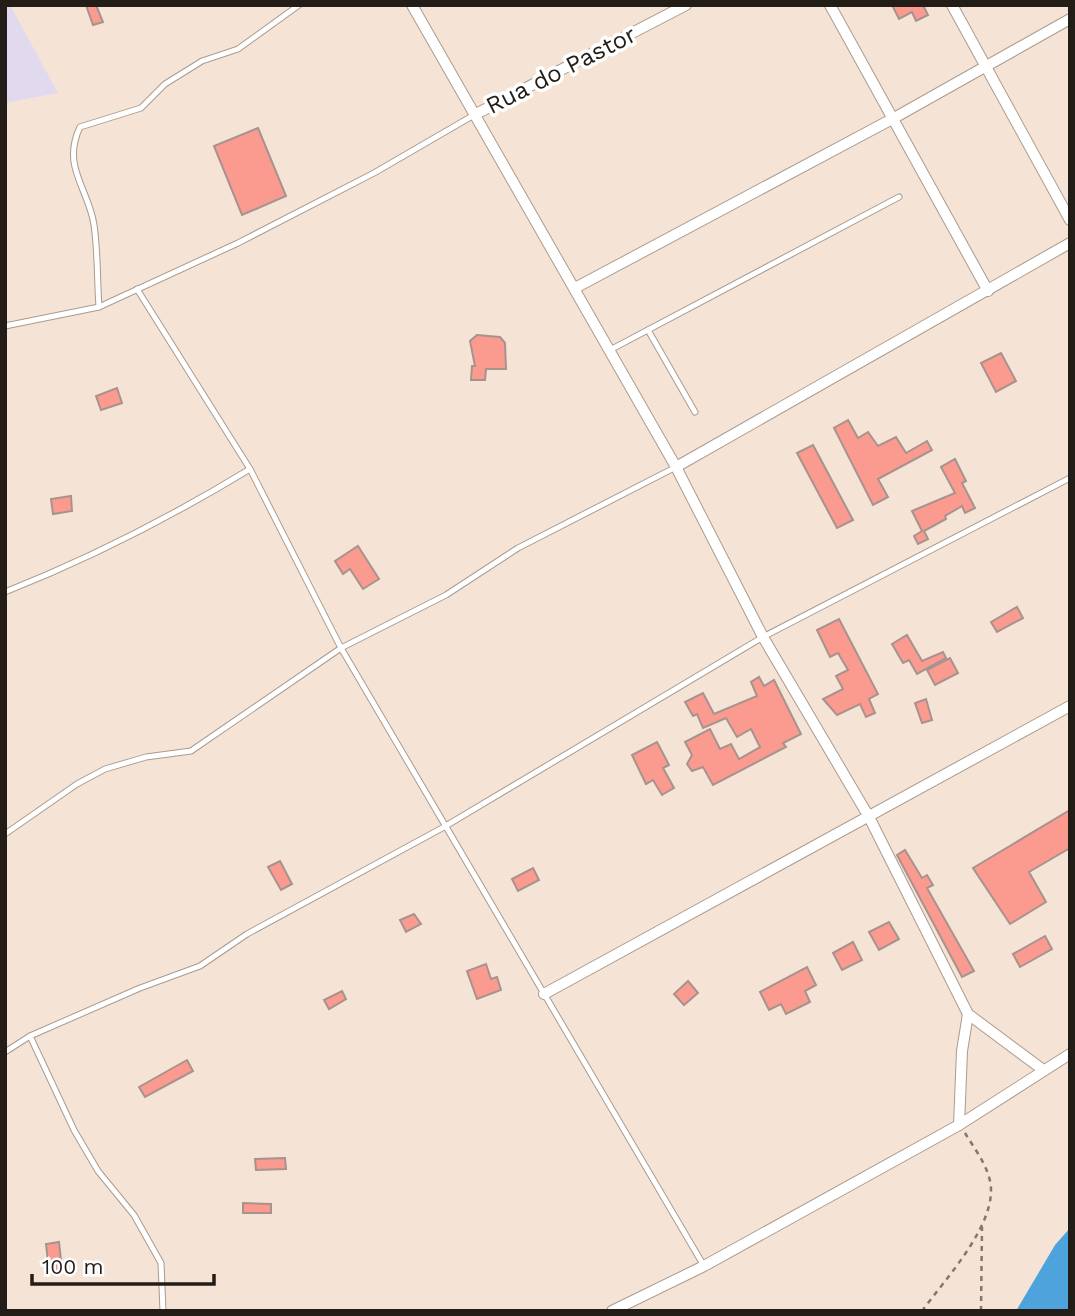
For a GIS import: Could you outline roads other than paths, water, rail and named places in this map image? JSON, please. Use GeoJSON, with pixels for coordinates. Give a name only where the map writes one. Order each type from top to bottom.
{"type":"FeatureCollection","features":[{"type":"Feature","properties":{"kind":"street"},"geometry":{"type":"LineString","coordinates":[[412,5],[676,467],[763,637],[869,817],[968,1014],[1042,1069]]}},
{"type":"Feature","properties":{"kind":"street","name":"Rua do Pastor"},"geometry":{"type":"LineString","coordinates":[[474,115],[686,5]]}},
{"type":"Feature","properties":{"kind":"street"},"geometry":{"type":"LineString","coordinates":[[830,5],[988,291]]}},
{"type":"Feature","properties":{"kind":"street"},"geometry":{"type":"LineString","coordinates":[[952,5],[1070,220]]}},
{"type":"Feature","properties":{"kind":"street"},"geometry":{"type":"LineString","coordinates":[[575,288],[894,118],[1070,19]]}},
{"type":"Feature","properties":{"kind":"street"},"geometry":{"type":"LineString","coordinates":[[676,467],[1070,243]]}},
{"type":"Feature","properties":{"kind":"street"},"geometry":{"type":"LineString","coordinates":[[544,994],[1070,706]]}},
{"type":"Feature","properties":{"kind":"street"},"geometry":{"type":"LineString","coordinates":[[959,1125],[962,1051],[968,1014]]}},
{"type":"Feature","properties":{"kind":"street"},"geometry":{"type":"LineString","coordinates":[[612,1311],[704,1266],[959,1125],[1042,1069],[1070,1054]]}},
{"type":"Feature","properties":{"kind":"lane"},"geometry":{"type":"LineString","coordinates":[[99,307],[94,223],[76,180],[73,142],[80,127],[141,108],[165,84],[202,61],[238,49],[299,5]]}},
{"type":"Feature","properties":{"kind":"lane"},"geometry":{"type":"LineString","coordinates":[[5,326],[99,307],[312,205],[474,115]]}},
{"type":"Feature","properties":{"kind":"lane"},"geometry":{"type":"LineString","coordinates":[[610,350],[899,197]]}},
{"type":"Feature","properties":{"kind":"lane"},"geometry":{"type":"LineString","coordinates":[[137,289],[250,469],[341,649],[704,1266]]}},
{"type":"Feature","properties":{"kind":"lane"},"geometry":{"type":"LineString","coordinates":[[648,330],[695,412]]}},
{"type":"Feature","properties":{"kind":"lane"},"geometry":{"type":"LineString","coordinates":[[5,834],[77,784],[106,769],[146,757],[191,751],[341,649],[446,595],[518,548],[676,467]]}},
{"type":"Feature","properties":{"kind":"lane"},"geometry":{"type":"LineString","coordinates":[[5,592],[110,548],[176,514],[250,469]]}},
{"type":"Feature","properties":{"kind":"lane"},"geometry":{"type":"LineString","coordinates":[[5,1052],[30,1036],[140,988],[200,966],[247,934],[444,827],[763,637],[1070,478]]}},
{"type":"Feature","properties":{"kind":"lane"},"geometry":{"type":"LineString","coordinates":[[30,1036],[80,1140],[98,1171],[134,1215],[161,1263],[163,1311]]}},
{"type":"Feature","properties":{"kind":"water"},"geometry":{"type":"Polygon","coordinates":[[[1070,1228],[1070,1311],[1016,1311],[1055,1245],[1070,1228]]]}}]}
